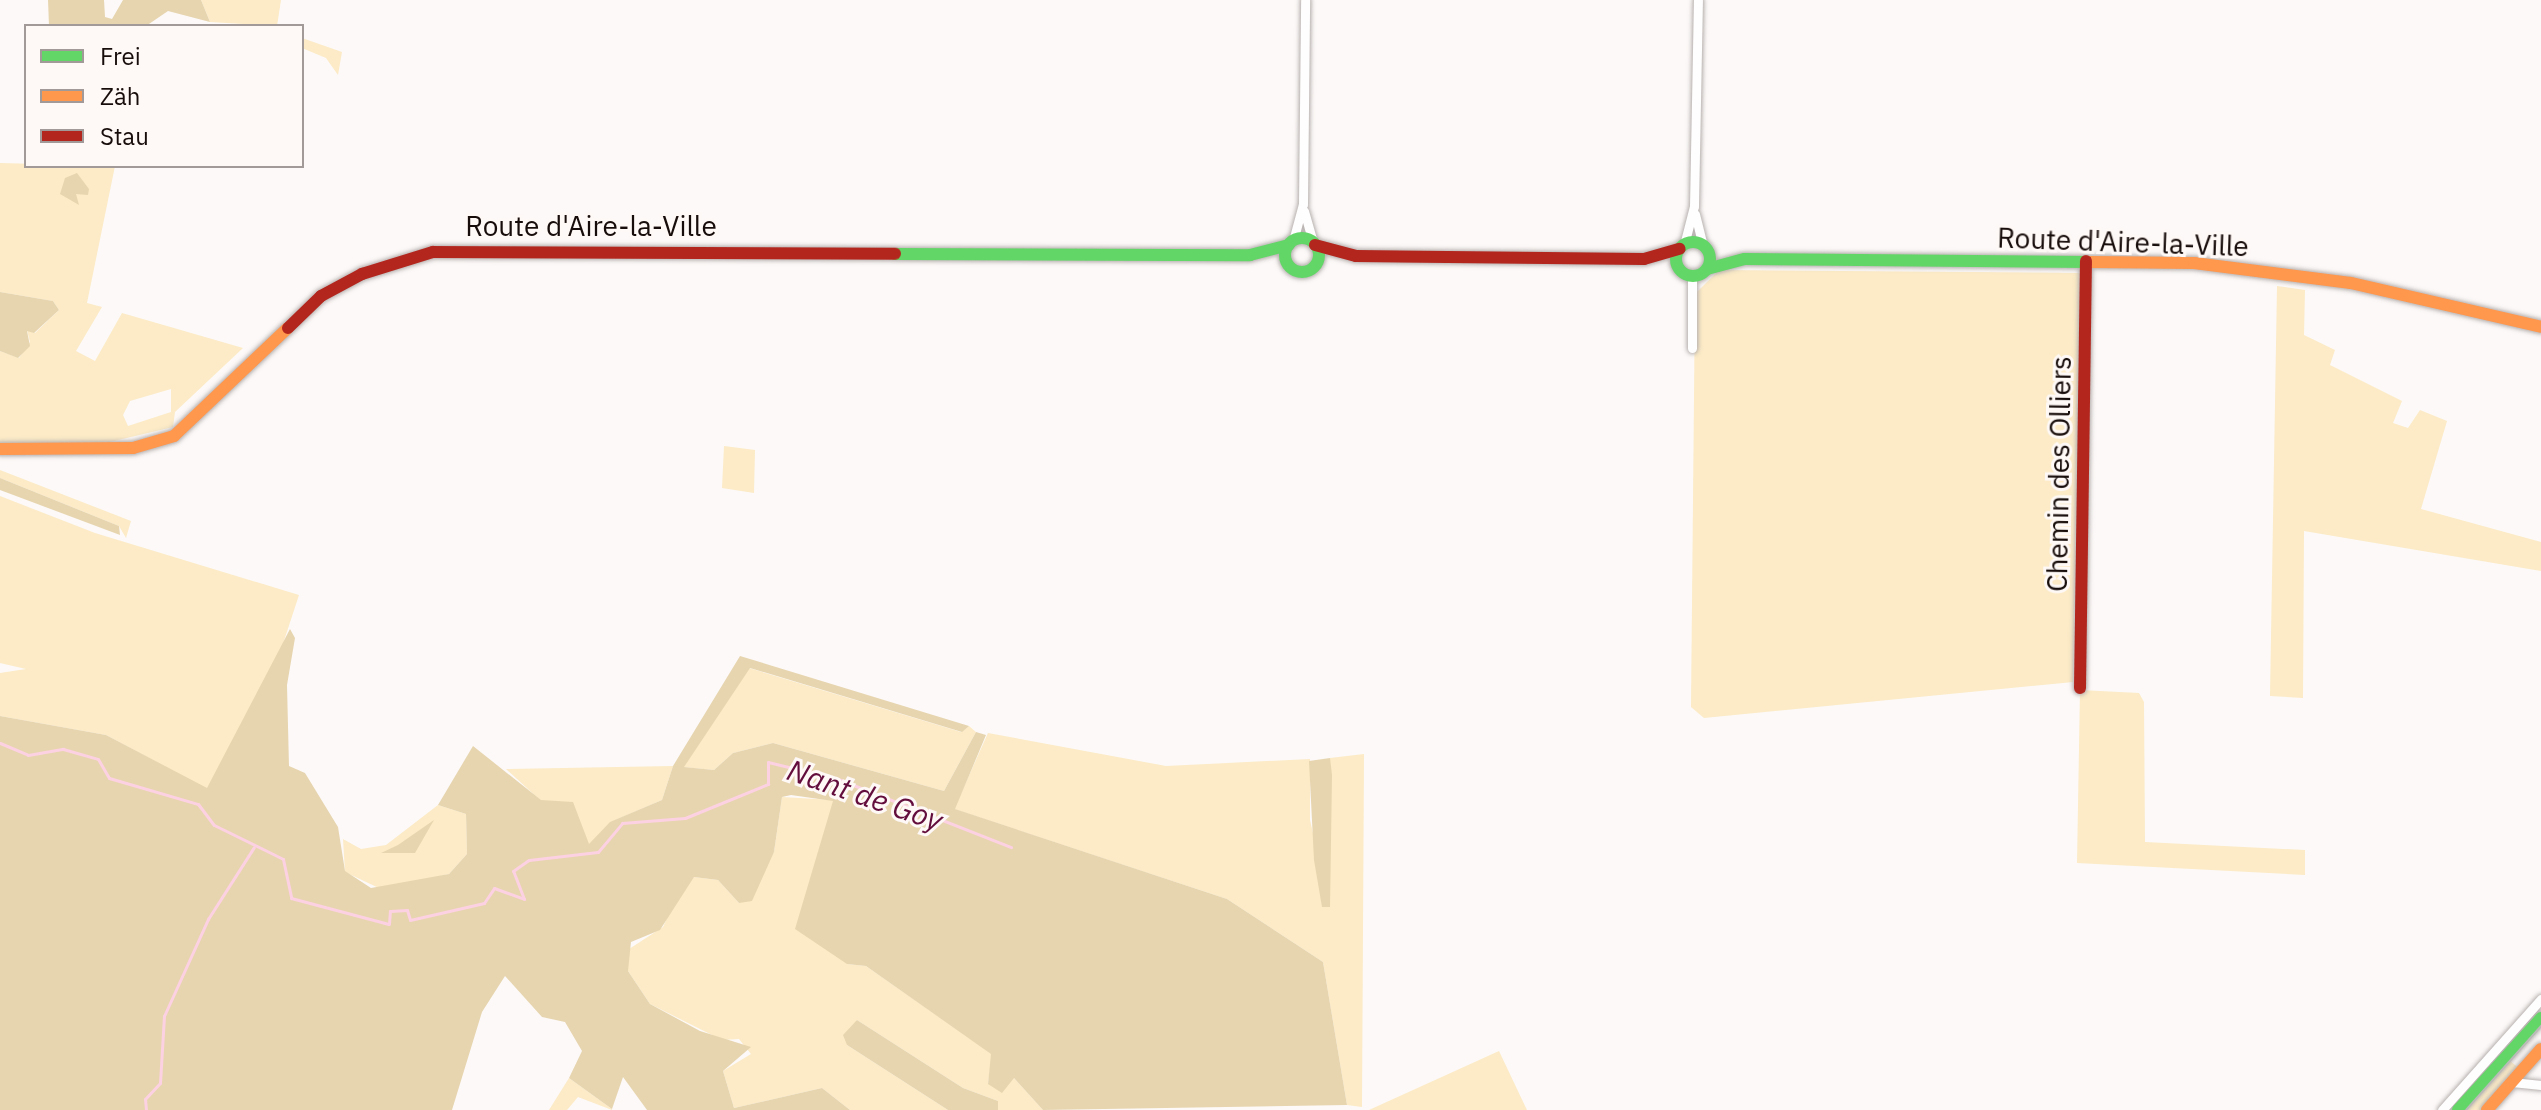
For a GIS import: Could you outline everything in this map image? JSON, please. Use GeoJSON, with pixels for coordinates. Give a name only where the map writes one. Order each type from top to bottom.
{"type":"FeatureCollection","features":[{"type":"Feature","properties":{"kind":"main road","name":"Route d'Aire-la-Ville"},"geometry":{"type":"LineString","coordinates":[[0,449],[122,449],[174,436],[321,296],[362,274],[433,252],[1250,255],[1291,243],[1314,243]]}},
{"type":"Feature","properties":{"kind":"main road"},"geometry":{"type":"LineString","coordinates":[[1291,243],[1291,268]]}},
{"type":"Feature","properties":{"kind":"main road"},"geometry":{"type":"LineString","coordinates":[[1356,256],[1314,243],[1314,268],[1356,256],[1644,259],[1686,273],[1682,247],[1644,259]]}},
{"type":"Feature","properties":{"kind":"main road","name":"Route d'Aire-la-Ville"},"geometry":{"type":"LineString","coordinates":[[1682,247],[1705,247],[1745,259]]}},
{"type":"Feature","properties":{"kind":"main road"},"geometry":{"type":"LineString","coordinates":[[1705,247],[1707,269]]}},
{"type":"Feature","properties":{"kind":"main road","name":"Route d'Aire-la-Ville"},"geometry":{"type":"LineString","coordinates":[[1250,255],[1291,268],[1314,268]]}},
{"type":"Feature","properties":{"kind":"main road","name":"Route d'Aire-la-Ville"},"geometry":{"type":"LineString","coordinates":[[1686,273],[1745,259],[2086,261],[2293,274],[2541,327]]}},
{"type":"Feature","properties":{"kind":"main road","name":"Chemin des Olliers"},"geometry":{"type":"LineString","coordinates":[[2080,688],[2086,261]]}},
{"type":"Feature","properties":{"kind":"main road"},"geometry":{"type":"LineString","coordinates":[[2458,1110],[2541,1018]]}},
{"type":"Feature","properties":{"kind":"main road"},"geometry":{"type":"LineString","coordinates":[[2487,1110],[2541,1049]]}},
{"type":"Feature","properties":{"kind":"street"},"geometry":{"type":"LineString","coordinates":[[1305,0],[1303,204],[1314,243]]}},
{"type":"Feature","properties":{"kind":"street"},"geometry":{"type":"LineString","coordinates":[[1682,247],[1694,206],[1698,0]]}},
{"type":"Feature","properties":{"kind":"street"},"geometry":{"type":"LineString","coordinates":[[1291,243],[1303,204]]}},
{"type":"Feature","properties":{"kind":"street"},"geometry":{"type":"LineString","coordinates":[[1694,206],[1705,247]]}},
{"type":"Feature","properties":{"kind":"street"},"geometry":{"type":"LineString","coordinates":[[1686,273],[1692,348]]}},
{"type":"Feature","properties":{"kind":"street"},"geometry":{"type":"LineString","coordinates":[[2442,1110],[2541,999]]}},
{"type":"Feature","properties":{"kind":"street"},"geometry":{"type":"LineString","coordinates":[[2512,1082],[2541,1085]]}},
{"type":"Feature","properties":{"kind":"shaded area"},"geometry":{"type":"Polygon","coordinates":[[[48,0],[104,0],[105,17],[112,19],[123,0],[201,0],[210,22],[168,11],[149,24],[49,24],[48,0]]]}},
{"type":"Feature","properties":{"kind":"shaded area"},"geometry":{"type":"Polygon","coordinates":[[[201,0],[281,0],[277,24],[210,22],[201,0]]]}},
{"type":"Feature","properties":{"kind":"shaded area"},"geometry":{"type":"Polygon","coordinates":[[[304,39],[342,52],[338,75],[326,58],[304,49],[304,39]]]}},
{"type":"Feature","properties":{"kind":"shaded area"},"geometry":{"type":"Polygon","coordinates":[[[0,163],[24,164],[24,168],[115,168],[87,303],[102,307],[76,351],[95,361],[122,313],[243,348],[175,412],[173,427],[110,442],[0,443],[0,351],[19,358],[30,342],[27,330],[35,333],[59,310],[53,301],[0,292],[0,163]],[[171,389],[130,401],[123,415],[128,426],[171,412],[171,389]]]}},
{"type":"Feature","properties":{"kind":"shaded area"},"geometry":{"type":"Polygon","coordinates":[[[77,173],[89,189],[88,195],[76,194],[79,205],[60,194],[65,178],[77,173]]]}},
{"type":"Feature","properties":{"kind":"shaded area"},"geometry":{"type":"Polygon","coordinates":[[[1719,270],[2080,273],[2073,682],[1704,718],[1691,707],[1695,294],[1719,270]]]}},
{"type":"Feature","properties":{"kind":"shaded area"},"geometry":{"type":"Polygon","coordinates":[[[2277,286],[2305,290],[2304,335],[2335,350],[2330,365],[2402,401],[2393,423],[2408,428],[2420,410],[2447,421],[2421,509],[2541,542],[2541,571],[2304,531],[2303,698],[2270,696],[2277,286]]]}},
{"type":"Feature","properties":{"kind":"shaded area"},"geometry":{"type":"Polygon","coordinates":[[[0,292],[53,301],[59,310],[34,333],[27,331],[30,346],[18,358],[0,351],[0,292]]]}},
{"type":"Feature","properties":{"kind":"shaded area"},"geometry":{"type":"Polygon","coordinates":[[[724,446],[755,450],[754,493],[722,488],[724,446]]]}},
{"type":"Feature","properties":{"kind":"shaded area"},"geometry":{"type":"Polygon","coordinates":[[[0,470],[131,521],[126,538],[119,526],[0,478],[0,470]]]}},
{"type":"Feature","properties":{"kind":"shaded area"},"geometry":{"type":"Polygon","coordinates":[[[0,478],[119,526],[120,535],[0,490],[0,478]]]}},
{"type":"Feature","properties":{"kind":"shaded area"},"geometry":{"type":"Polygon","coordinates":[[[0,496],[95,533],[299,595],[278,659],[207,789],[106,735],[0,716],[0,673],[26,669],[0,663],[0,496]]]}},
{"type":"Feature","properties":{"kind":"shaded area"},"geometry":{"type":"Polygon","coordinates":[[[290,629],[295,638],[287,685],[289,766],[305,773],[338,827],[345,871],[371,888],[449,874],[467,854],[466,814],[438,805],[473,746],[541,800],[573,802],[589,844],[610,822],[662,800],[673,766],[740,656],[969,726],[962,732],[750,668],[684,767],[714,770],[733,753],[773,743],[944,791],[976,732],[986,735],[955,809],[1227,899],[1323,962],[1347,1105],[1043,1110],[1014,1078],[1002,1093],[988,1084],[991,1054],[866,966],[847,964],[795,929],[833,801],[791,795],[782,797],[774,852],[752,901],[739,903],[718,880],[694,877],[660,930],[631,942],[628,971],[650,1004],[700,1031],[751,1047],[723,1071],[734,1108],[822,1088],[850,1110],[647,1110],[623,1077],[612,1109],[569,1078],[582,1051],[565,1022],[542,1017],[505,976],[482,1012],[452,1110],[0,1110],[0,716],[106,735],[207,788],[290,629]]]}},
{"type":"Feature","properties":{"kind":"shaded area"},"geometry":{"type":"Polygon","coordinates":[[[749,668],[961,732],[969,726],[976,732],[944,791],[773,743],[733,753],[714,770],[683,767],[749,668]]]}},
{"type":"Feature","properties":{"kind":"shaded area"},"geometry":{"type":"Polygon","coordinates":[[[2080,690],[2139,693],[2144,702],[2145,842],[2305,850],[2305,875],[2077,863],[2080,690]]]}},
{"type":"Feature","properties":{"kind":"shaded area"},"geometry":{"type":"Polygon","coordinates":[[[988,733],[1166,766],[1310,759],[1310,820],[1330,907],[1330,758],[1364,754],[1362,1107],[1347,1105],[1323,962],[1227,899],[954,809],[988,733]]]}},
{"type":"Feature","properties":{"kind":"shaded area"},"geometry":{"type":"Polygon","coordinates":[[[1330,758],[1330,907],[1322,907],[1314,860],[1309,761],[1330,758]]]}},
{"type":"Feature","properties":{"kind":"shaded area"},"geometry":{"type":"Polygon","coordinates":[[[673,766],[662,800],[611,822],[589,845],[506,769],[673,766]]]}},
{"type":"Feature","properties":{"kind":"shaded area"},"geometry":{"type":"Polygon","coordinates":[[[782,797],[833,800],[847,964],[866,966],[992,1054],[988,1084],[1013,1077],[1043,1110],[998,1110],[998,1101],[963,1088],[857,1020],[847,1045],[948,1110],[850,1110],[822,1088],[734,1108],[723,1071],[751,1054],[739,1039],[722,1040],[650,1004],[628,971],[626,951],[663,927],[681,887],[694,877],[718,880],[739,903],[774,852],[782,797]]]}},
{"type":"Feature","properties":{"kind":"shaded area"},"geometry":{"type":"Polygon","coordinates":[[[438,805],[466,814],[467,854],[449,874],[383,890],[345,872],[343,839],[361,849],[386,845],[438,805]]]}},
{"type":"Feature","properties":{"kind":"shaded area"},"geometry":{"type":"Polygon","coordinates":[[[434,820],[415,853],[381,853],[398,845],[434,820]]]}},
{"type":"Feature","properties":{"kind":"shaded area"},"geometry":{"type":"Polygon","coordinates":[[[857,1020],[963,1088],[998,1101],[998,1110],[948,1110],[847,1045],[843,1035],[857,1020]]]}},
{"type":"Feature","properties":{"kind":"shaded area"},"geometry":{"type":"Polygon","coordinates":[[[1499,1051],[1527,1110],[1369,1110],[1499,1051]]]}},
{"type":"Feature","properties":{"kind":"shaded area"},"geometry":{"type":"Polygon","coordinates":[[[2509,1060],[2520,1069],[2482,1110],[2463,1110],[2509,1060]]]}},
{"type":"Feature","properties":{"kind":"shaded area"},"geometry":{"type":"Polygon","coordinates":[[[569,1078],[612,1110],[578,1097],[567,1110],[549,1110],[569,1078]]]}},
{"type":"Feature","properties":{"kind":"waterway","name":"Nant de Goy"},"geometry":{"type":"LineString","coordinates":[[0,743],[28,755],[63,749],[98,759],[109,778],[198,804],[214,825],[283,859],[291,898],[389,924],[390,911],[407,910],[410,920],[484,903],[494,888],[524,899],[513,871],[529,860],[598,852],[622,823],[685,818],[768,784],[768,762],[838,779],[1011,847]]}},
{"type":"Feature","properties":{"kind":"waterway"},"geometry":{"type":"LineString","coordinates":[[146,1110],[145,1099],[160,1083],[164,1016],[208,919],[254,847]]}},
{"type":"Feature","properties":{"kind":"tram line"},"geometry":{"type":"LineString","coordinates":[[2466,1110],[2541,1026]]}},
{"type":"Feature","properties":{"kind":"traffic: fast"},"geometry":{"type":"LineString","coordinates":[[1302,238],[1314,243],[1319,255],[1314,267],[1302,272],[1290,267],[1285,255],[1290,243],[1302,238]]}},
{"type":"Feature","properties":{"kind":"traffic: fast"},"geometry":{"type":"LineString","coordinates":[[1693,242],[1705,247],[1710,259],[1705,271],[1693,276],[1681,271],[1676,259],[1681,247],[1693,242]]}},
{"type":"Feature","properties":{"kind":"traffic: fast"},"geometry":{"type":"LineString","coordinates":[[895,254],[1250,255],[1289,245]]}},
{"type":"Feature","properties":{"kind":"traffic: fast"},"geometry":{"type":"LineString","coordinates":[[1707,269],[1745,259],[2089,262]]}},
{"type":"Feature","properties":{"kind":"traffic: fast"},"geometry":{"type":"LineString","coordinates":[[2458,1110],[2541,1018]]}},
{"type":"Feature","properties":{"kind":"traffic: slow"},"geometry":{"type":"LineString","coordinates":[[2089,262],[2194,263],[2351,283],[2541,327]]}},
{"type":"Feature","properties":{"kind":"traffic: slow"},"geometry":{"type":"LineString","coordinates":[[0,449],[133,448],[174,436],[288,328]]}},
{"type":"Feature","properties":{"kind":"traffic: slow"},"geometry":{"type":"LineString","coordinates":[[2487,1110],[2541,1049]]}},
{"type":"Feature","properties":{"kind":"traffic: jam"},"geometry":{"type":"LineString","coordinates":[[1315,245],[1356,256],[1644,259],[1680,249]]}},
{"type":"Feature","properties":{"kind":"traffic: jam"},"geometry":{"type":"LineString","coordinates":[[288,328],[321,296],[362,274],[433,252],[895,254]]}},
{"type":"Feature","properties":{"kind":"traffic: jam"},"geometry":{"type":"LineString","coordinates":[[2080,688],[2086,261]]}}]}
